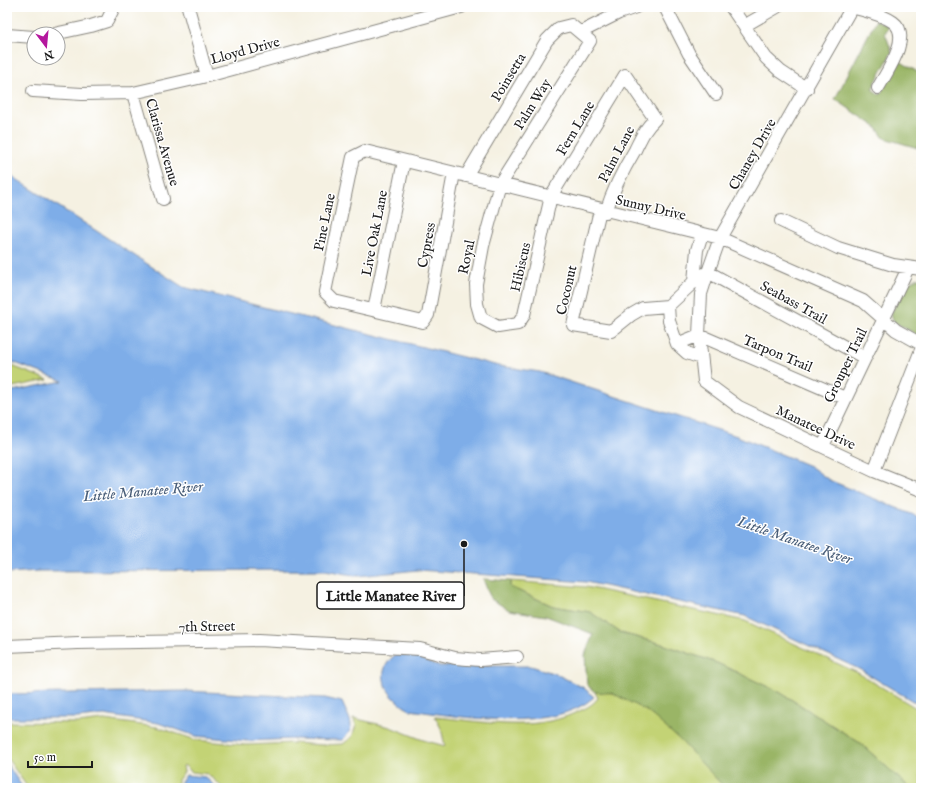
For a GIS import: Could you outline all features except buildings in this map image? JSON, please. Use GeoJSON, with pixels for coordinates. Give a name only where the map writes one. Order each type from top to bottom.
{"type":"FeatureCollection","features":[{"type":"Feature","properties":{"kind":"street"},"geometry":{"type":"LineString","coordinates":[[66,31],[91,26],[107,20],[114,7]]}},
{"type":"Feature","properties":{"kind":"street"},"geometry":{"type":"LineString","coordinates":[[188,7],[207,76]]}},
{"type":"Feature","properties":{"kind":"street","name":"Lloyd Drive"},"geometry":{"type":"LineString","coordinates":[[33,91],[82,94],[133,93],[207,76],[461,7]]}},
{"type":"Feature","properties":{"kind":"street"},"geometry":{"type":"LineString","coordinates":[[581,32],[619,13],[636,7]]}},
{"type":"Feature","properties":{"kind":"street"},"geometry":{"type":"LineString","coordinates":[[665,7],[689,54],[716,94]]}},
{"type":"Feature","properties":{"kind":"street"},"geometry":{"type":"LineString","coordinates":[[731,7],[766,58],[780,71],[807,89]]}},
{"type":"Feature","properties":{"kind":"street"},"geometry":{"type":"LineString","coordinates":[[744,26],[777,7]]}},
{"type":"Feature","properties":{"kind":"street"},"geometry":{"type":"LineString","coordinates":[[852,7],[892,21],[899,30],[901,42],[878,88]]}},
{"type":"Feature","properties":{"kind":"street","name":"Chaney Drive"},"geometry":{"type":"LineString","coordinates":[[704,381],[700,335],[701,294],[720,238],[807,89],[852,7]]}},
{"type":"Feature","properties":{"kind":"street","name":"Poinsetta"},"geometry":{"type":"LineString","coordinates":[[466,176],[547,40],[560,28],[571,25],[590,41]]}},
{"type":"Feature","properties":{"kind":"street"},"geometry":{"type":"LineString","coordinates":[[7,35],[26,36]]}},
{"type":"Feature","properties":{"kind":"street","name":"Palm Way"},"geometry":{"type":"LineString","coordinates":[[500,184],[590,41]]}},
{"type":"Feature","properties":{"kind":"street","name":"Fern Lane"},"geometry":{"type":"LineString","coordinates":[[551,196],[625,75]]}},
{"type":"Feature","properties":{"kind":"street","name":"Palm Lane"},"geometry":{"type":"LineString","coordinates":[[603,211],[621,173],[635,150],[642,133],[655,119],[625,75]]}},
{"type":"Feature","properties":{"kind":"street","name":"Clarissa Avenue"},"geometry":{"type":"LineString","coordinates":[[133,93],[163,199]]}},
{"type":"Feature","properties":{"kind":"street","name":"Sunny Drive"},"geometry":{"type":"LineString","coordinates":[[353,157],[365,151],[551,196],[603,211],[720,238],[863,301],[896,330],[921,344]]}},
{"type":"Feature","properties":{"kind":"street","name":"Pine Lane"},"geometry":{"type":"LineString","coordinates":[[353,157],[325,292],[334,301],[374,310]]}},
{"type":"Feature","properties":{"kind":"street","name":"Live Oak Lane"},"geometry":{"type":"LineString","coordinates":[[374,310],[404,161]]}},
{"type":"Feature","properties":{"kind":"street","name":"Cypress"},"geometry":{"type":"LineString","coordinates":[[374,310],[423,322],[428,315],[454,173]]}},
{"type":"Feature","properties":{"kind":"street","name":"Royal"},"geometry":{"type":"LineString","coordinates":[[498,326],[481,318],[476,284],[483,246],[500,184]]}},
{"type":"Feature","properties":{"kind":"street","name":"Hibiscus"},"geometry":{"type":"LineString","coordinates":[[498,326],[518,324],[524,316],[551,196]]}},
{"type":"Feature","properties":{"kind":"street","name":"Coconut"},"geometry":{"type":"LineString","coordinates":[[603,211],[573,325],[611,331],[631,315],[643,308],[668,306]]}},
{"type":"Feature","properties":{"kind":"street"},"geometry":{"type":"LineString","coordinates":[[781,221],[838,248],[893,265],[921,270]]}},
{"type":"Feature","properties":{"kind":"street"},"geometry":{"type":"LineString","coordinates":[[694,281],[698,250],[702,234]]}},
{"type":"Feature","properties":{"kind":"street","name":"Grouper Trail"},"geometry":{"type":"LineString","coordinates":[[823,446],[908,268]]}},
{"type":"Feature","properties":{"kind":"street"},"geometry":{"type":"LineString","coordinates":[[701,358],[687,353],[677,344],[669,321],[668,306],[694,281],[708,272]]}},
{"type":"Feature","properties":{"kind":"street","name":"Seabass Trail"},"geometry":{"type":"LineString","coordinates":[[708,272],[865,358]]}},
{"type":"Feature","properties":{"kind":"street"},"geometry":{"type":"LineString","coordinates":[[677,344],[700,335]]}},
{"type":"Feature","properties":{"kind":"street","name":"Tarpon Trail"},"geometry":{"type":"LineString","coordinates":[[700,335],[845,398]]}},
{"type":"Feature","properties":{"kind":"street"},"geometry":{"type":"LineString","coordinates":[[874,471],[921,350]]}},
{"type":"Feature","properties":{"kind":"street","name":"Manatee Drive"},"geometry":{"type":"LineString","coordinates":[[704,381],[739,407],[874,471],[920,488]]}},
{"type":"Feature","properties":{"kind":"street","name":"7th Street"},"geometry":{"type":"LineString","coordinates":[[7,646],[78,643],[259,640],[420,649],[455,658],[480,660],[517,657]]}},
{"type":"Feature","properties":{"kind":"green space"},"geometry":{"type":"Polygon","coordinates":[[[876,20],[889,26],[885,33],[892,52],[872,89],[880,95],[898,60],[921,74],[921,149],[884,138],[876,127],[835,99],[876,20]]]}},
{"type":"Feature","properties":{"kind":"green space"},"geometry":{"type":"Polygon","coordinates":[[[921,277],[921,337],[894,322],[891,314],[906,283],[921,277]]]}},
{"type":"Feature","properties":{"kind":"green space"},"geometry":{"type":"Polygon","coordinates":[[[7,364],[48,380],[7,388],[7,364]]]}},
{"type":"Feature","properties":{"kind":"green space"},"geometry":{"type":"Polygon","coordinates":[[[483,579],[510,581],[510,587],[553,606],[590,612],[621,633],[662,644],[717,663],[781,693],[860,743],[910,788],[725,788],[680,740],[647,711],[612,693],[595,692],[587,685],[585,655],[593,634],[546,616],[509,610],[491,599],[483,579]]]}},
{"type":"Feature","properties":{"kind":"green space"},"geometry":{"type":"Polygon","coordinates":[[[510,581],[586,587],[745,621],[858,673],[921,711],[921,788],[910,788],[860,743],[781,693],[717,663],[662,644],[621,633],[590,612],[553,606],[510,587],[510,581]]]}},
{"type":"Feature","properties":{"kind":"green space"},"geometry":{"type":"Polygon","coordinates":[[[595,692],[613,693],[628,700],[659,721],[688,747],[725,788],[223,788],[208,774],[192,772],[184,765],[184,772],[178,780],[178,788],[28,788],[7,758],[7,722],[78,723],[104,720],[157,727],[196,740],[246,745],[294,743],[322,745],[343,744],[352,737],[356,725],[353,718],[390,727],[423,740],[445,746],[441,728],[435,717],[488,723],[541,723],[558,719],[588,707],[598,698],[595,692]]]}},
{"type":"Feature","properties":{"kind":"water","name":"Little Manatee River"},"geometry":{"type":"Polygon","coordinates":[[[7,173],[183,287],[499,366],[540,372],[737,436],[810,466],[829,480],[921,518],[921,706],[859,669],[745,616],[586,582],[418,570],[358,576],[325,570],[39,571],[7,573],[7,392],[63,381],[7,360],[7,173]]]}},
{"type":"Feature","properties":{"kind":"water"},"geometry":{"type":"Polygon","coordinates":[[[395,655],[411,655],[439,666],[531,666],[556,674],[584,688],[594,697],[577,708],[556,715],[532,719],[506,720],[454,716],[410,710],[395,699],[386,686],[384,670],[388,662],[395,655]]]}},
{"type":"Feature","properties":{"kind":"water"},"geometry":{"type":"Polygon","coordinates":[[[186,691],[325,698],[342,702],[351,722],[351,727],[350,731],[342,740],[294,739],[247,741],[196,736],[158,723],[104,715],[78,718],[7,718],[7,694],[186,691]]]}},
{"type":"Feature","properties":{"kind":"water"},"geometry":{"type":"Polygon","coordinates":[[[7,764],[23,788],[7,788],[7,764]]]}},
{"type":"Feature","properties":{"kind":"water"},"geometry":{"type":"Polygon","coordinates":[[[186,775],[205,777],[217,788],[181,788],[181,782],[186,775]]]}},
{"type":"Feature","properties":{"kind":"place","name":"Little Manatee River"},"geometry":{"type":"Point","coordinates":[464,544]}}]}
